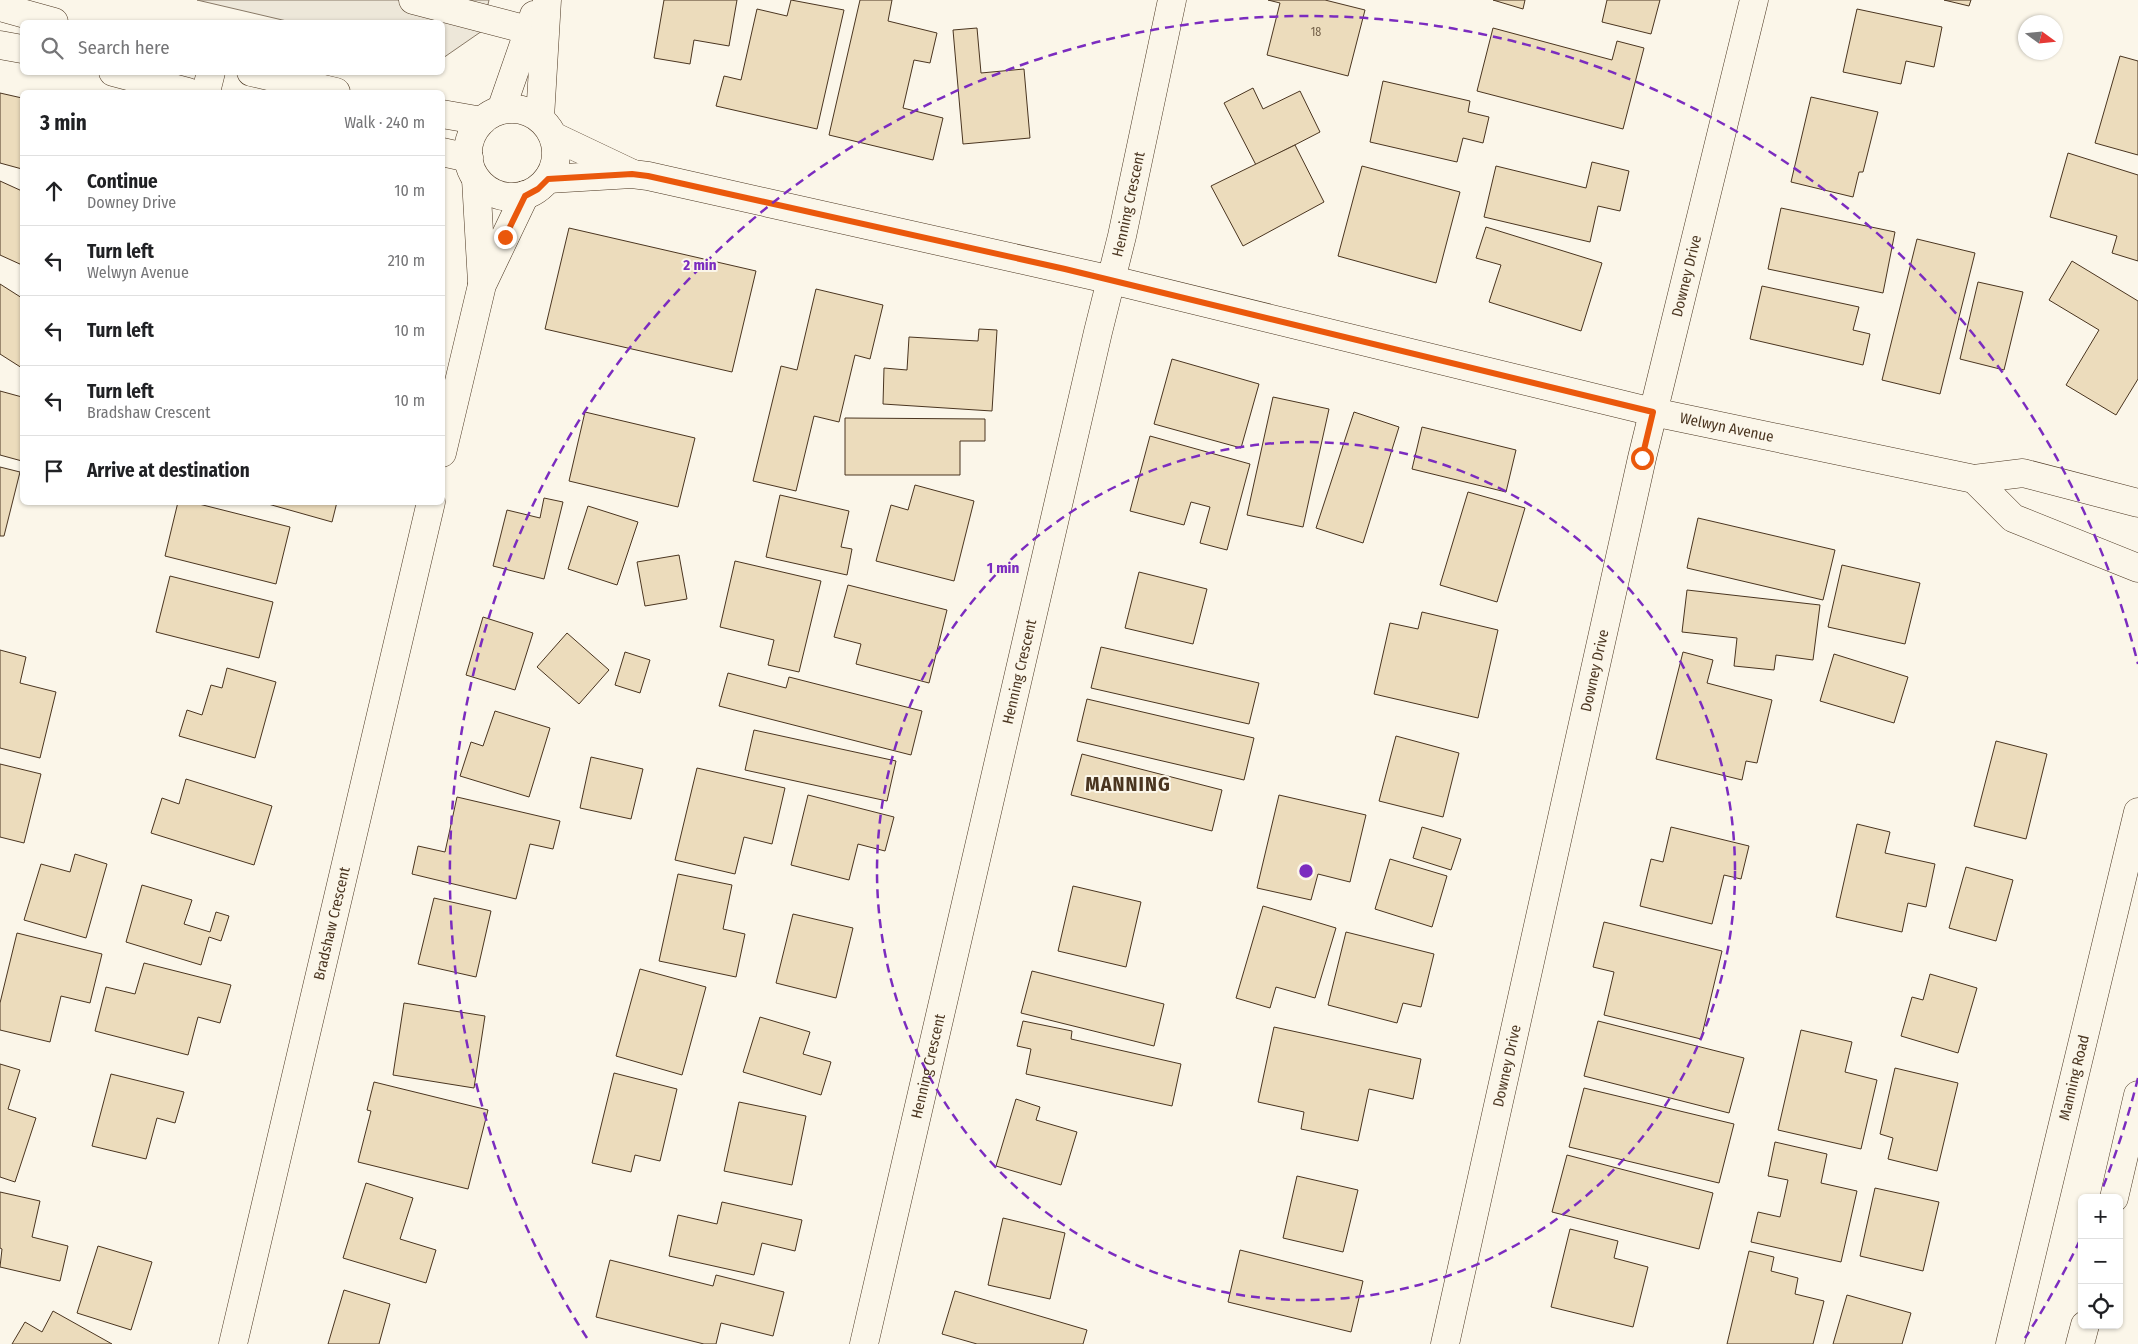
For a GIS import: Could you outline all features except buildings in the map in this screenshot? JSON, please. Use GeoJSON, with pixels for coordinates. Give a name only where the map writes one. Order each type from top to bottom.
{"type":"FeatureCollection","features":[{"type":"Feature","properties":{"kind":"street"},"geometry":{"type":"LineString","coordinates":[[413,0],[528,30]]}},
{"type":"Feature","properties":{"kind":"street"},"geometry":{"type":"LineString","coordinates":[[482,285],[469,140],[476,127],[492,115],[540,0]]}},
{"type":"Feature","properties":{"kind":"street"},"geometry":{"type":"LineString","coordinates":[[445,154],[473,169],[485,188],[496,195],[510,197],[525,196],[538,189],[548,179],[556,166],[557,153],[546,127],[547,0]]}},
{"type":"Feature","properties":{"kind":"street","name":"Henning Crescent"},"geometry":{"type":"LineString","coordinates":[[864,1344],[1095,342],[1112,280],[1172,0]]}},
{"type":"Feature","properties":{"kind":"street","name":"Downey Drive"},"geometry":{"type":"LineString","coordinates":[[1445,1344],[1653,412],[1754,0]]}},
{"type":"Feature","properties":{"kind":"street"},"geometry":{"type":"LineString","coordinates":[[0,7],[47,20]]}},
{"type":"Feature","properties":{"kind":"street"},"geometry":{"type":"LineString","coordinates":[[0,45],[20,49]]}},
{"type":"Feature","properties":{"kind":"street"},"geometry":{"type":"LineString","coordinates":[[124,75],[180,90]]}},
{"type":"Feature","properties":{"kind":"street"},"geometry":{"type":"LineString","coordinates":[[206,90],[210,75]]}},
{"type":"Feature","properties":{"kind":"street"},"geometry":{"type":"LineString","coordinates":[[264,75],[328,90]]}},
{"type":"Feature","properties":{"kind":"street"},"geometry":{"type":"LineString","coordinates":[[445,114],[492,115],[515,108],[529,112],[546,127]]}},
{"type":"Feature","properties":{"kind":"street","name":"Welwyn Avenue"},"geometry":{"type":"LineString","coordinates":[[546,127],[632,174]]}},
{"type":"Feature","properties":{"kind":"street","name":"Welwyn Avenue"},"geometry":{"type":"LineString","coordinates":[[548,179],[632,174],[1112,280],[1653,412],[1974,479],[2023,473],[2138,503]]}},
{"type":"Feature","properties":{"kind":"street"},"geometry":{"type":"LineString","coordinates":[[445,440],[482,285],[525,196]]}},
{"type":"Feature","properties":{"kind":"street"},"geometry":{"type":"LineString","coordinates":[[1974,479],[2013,518],[2138,568]]}},
{"type":"Feature","properties":{"kind":"street","name":"Bradshaw Crescent"},"geometry":{"type":"LineString","coordinates":[[233,1344],[430,505]]}},
{"type":"Feature","properties":{"kind":"street","name":"Manning Road"},"geometry":{"type":"LineString","coordinates":[[2010,1344],[2138,812]]}},
{"type":"Feature","properties":{"kind":"street"},"geometry":{"type":"LineString","coordinates":[[2115,1194],[2138,1095]]}},
{"type":"Feature","properties":{"kind":"street"},"geometry":{"type":"LineString","coordinates":[[2080,1344],[2084,1329]]}},
{"type":"Feature","properties":{"kind":"shaded area"},"geometry":{"type":"Polygon","coordinates":[[[197,0],[489,0],[482,31],[445,57],[445,20],[282,20],[197,0]]]}},
{"type":"Feature","properties":{"kind":"district","name":"MANNING"},"geometry":{"type":"Point","coordinates":[1128,784]}},
{"type":"Feature","properties":{"kind":"route"},"geometry":{"type":"LineString","coordinates":[[505,237],[525,196],[538,189],[548,179],[632,174],[648,176],[1163,292],[1653,412],[1642,458]]}}]}
